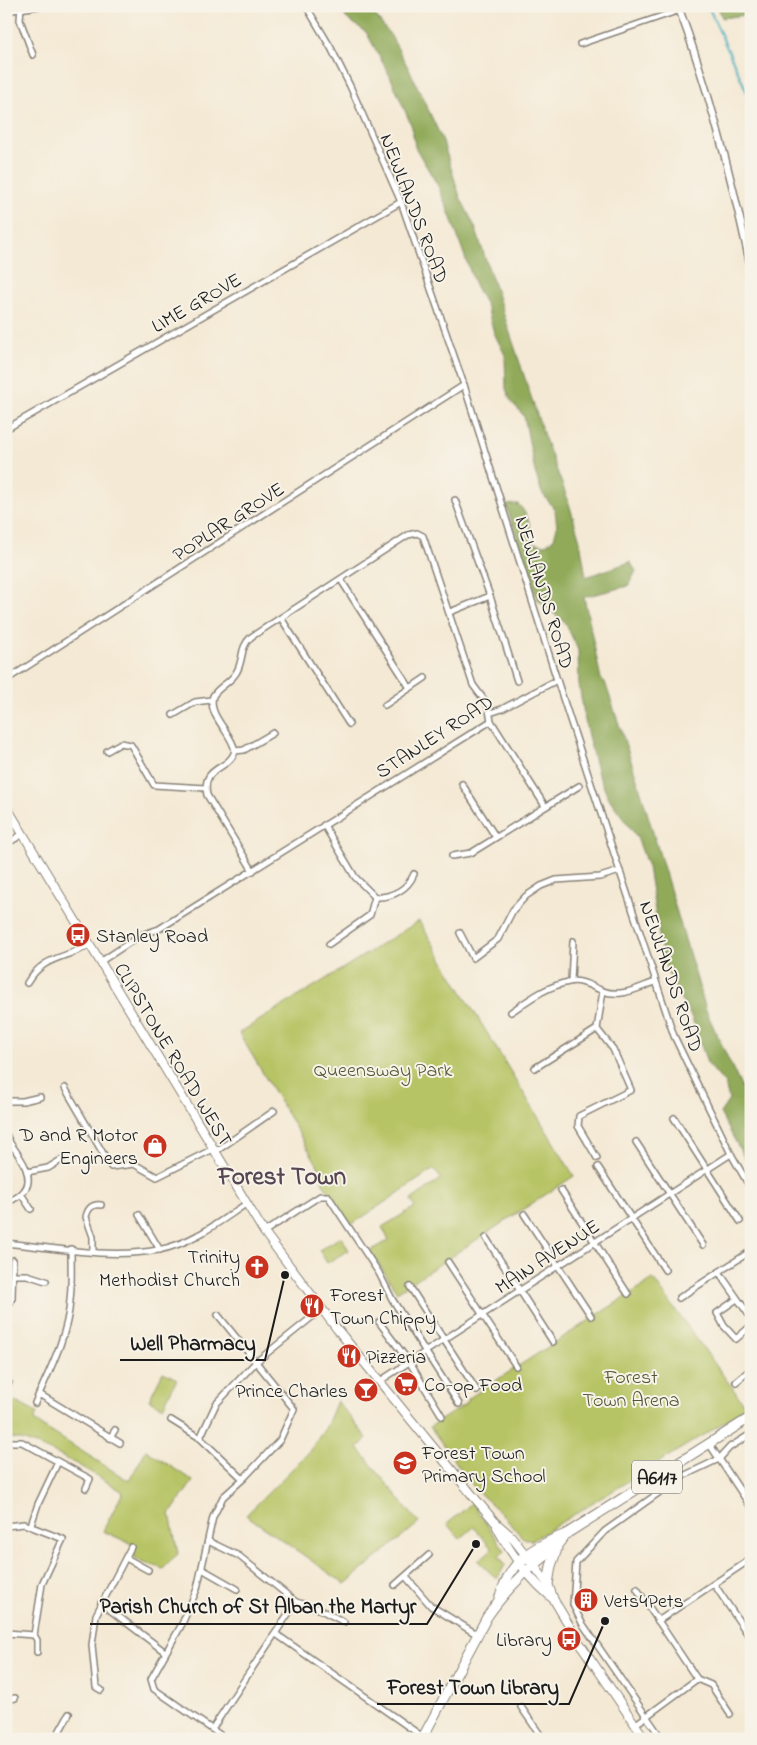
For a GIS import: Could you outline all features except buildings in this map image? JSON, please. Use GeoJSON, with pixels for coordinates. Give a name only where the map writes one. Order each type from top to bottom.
{"type":"FeatureCollection","features":[{"type":"Feature","properties":{"kind":"main road","name":"CLIPSTONE ROAD WEST"},"geometry":{"type":"LineString","coordinates":[[6,806],[264,1232],[322,1309],[495,1522],[505,1542],[548,1584],[554,1600],[579,1642],[636,1724],[644,1739]]}},
{"type":"Feature","properties":{"kind":"main road","name":"A6117"},"geometry":{"type":"LineString","coordinates":[[423,1738],[498,1600],[541,1544],[566,1534],[710,1445],[751,1417]]}},
{"type":"Feature","properties":{"kind":"main road","name":"A6117"},"geometry":{"type":"LineString","coordinates":[[498,1600],[505,1580],[527,1562],[560,1542],[566,1534]]}},
{"type":"Feature","properties":{"kind":"main road"},"geometry":{"type":"LineString","coordinates":[[548,1584],[554,1556],[560,1542]]}},
{"type":"Feature","properties":{"kind":"main road","name":"CLIPSTONE ROAD WEST"},"geometry":{"type":"LineString","coordinates":[[527,1562],[538,1586],[554,1600]]}},
{"type":"Feature","properties":{"kind":"street"},"geometry":{"type":"LineString","coordinates":[[6,11],[20,7],[39,6]]}},
{"type":"Feature","properties":{"kind":"street","name":"NEWLANDS ROAD"},"geometry":{"type":"LineString","coordinates":[[306,6],[331,48],[350,86],[401,202],[464,385],[557,680],[674,1036],[731,1154],[751,1189]]}},
{"type":"Feature","properties":{"kind":"street"},"geometry":{"type":"LineString","coordinates":[[20,7],[20,20],[33,55]]}},
{"type":"Feature","properties":{"kind":"street"},"geometry":{"type":"LineString","coordinates":[[580,44],[679,8],[725,156],[751,268]]}},
{"type":"Feature","properties":{"kind":"street","name":"LIME GROVE"},"geometry":{"type":"LineString","coordinates":[[6,429],[401,202]]}},
{"type":"Feature","properties":{"kind":"street","name":"POPLAR GROVE"},"geometry":{"type":"LineString","coordinates":[[6,680],[464,385]]}},
{"type":"Feature","properties":{"kind":"street"},"geometry":{"type":"LineString","coordinates":[[455,500],[490,596],[517,681]]}},
{"type":"Feature","properties":{"kind":"street"},"geometry":{"type":"LineString","coordinates":[[252,871],[210,800],[206,788],[210,775],[231,759],[235,751],[232,741],[213,710],[211,700],[216,691],[226,684],[237,671],[244,642],[408,535],[417,534],[422,536],[450,612],[473,685],[488,705],[490,713]]}},
{"type":"Feature","properties":{"kind":"street"},"geometry":{"type":"LineString","coordinates":[[341,580],[410,688]]}},
{"type":"Feature","properties":{"kind":"street"},"geometry":{"type":"LineString","coordinates":[[450,612],[490,596]]}},
{"type":"Feature","properties":{"kind":"street"},"geometry":{"type":"LineString","coordinates":[[281,618],[349,724]]}},
{"type":"Feature","properties":{"kind":"street"},"geometry":{"type":"LineString","coordinates":[[385,705],[425,678]]}},
{"type":"Feature","properties":{"kind":"street","name":"STANLEY ROAD"},"geometry":{"type":"LineString","coordinates":[[100,962],[141,935],[159,929],[491,721],[490,713],[502,709],[557,680]]}},
{"type":"Feature","properties":{"kind":"street"},"geometry":{"type":"LineString","coordinates":[[174,715],[195,702],[211,700]]}},
{"type":"Feature","properties":{"kind":"street"},"geometry":{"type":"LineString","coordinates":[[491,721],[545,806]]}},
{"type":"Feature","properties":{"kind":"street"},"geometry":{"type":"LineString","coordinates":[[235,751],[244,750],[272,733]]}},
{"type":"Feature","properties":{"kind":"street"},"geometry":{"type":"LineString","coordinates":[[107,751],[121,743],[131,745],[154,785],[206,788]]}},
{"type":"Feature","properties":{"kind":"street"},"geometry":{"type":"LineString","coordinates":[[462,784],[495,836]]}},
{"type":"Feature","properties":{"kind":"street"},"geometry":{"type":"LineString","coordinates":[[452,856],[472,853],[495,836],[580,786]]}},
{"type":"Feature","properties":{"kind":"street"},"geometry":{"type":"LineString","coordinates":[[324,825],[355,877],[375,897],[384,897],[404,888],[411,882],[414,874]]}},
{"type":"Feature","properties":{"kind":"street"},"geometry":{"type":"LineString","coordinates":[[6,844],[23,834]]}},
{"type":"Feature","properties":{"kind":"street"},"geometry":{"type":"LineString","coordinates":[[460,933],[474,958],[498,939],[513,910],[526,896],[541,886],[556,880],[600,877],[620,871]]}},
{"type":"Feature","properties":{"kind":"street"},"geometry":{"type":"LineString","coordinates":[[329,944],[370,915],[375,897]]}},
{"type":"Feature","properties":{"kind":"street"},"geometry":{"type":"LineString","coordinates":[[571,981],[573,941]]}},
{"type":"Feature","properties":{"kind":"street"},"geometry":{"type":"LineString","coordinates":[[27,983],[34,971],[57,957],[80,950],[89,944]]}},
{"type":"Feature","properties":{"kind":"street"},"geometry":{"type":"LineString","coordinates":[[511,1012],[544,990],[571,981],[593,985],[603,991],[624,994],[655,982]]}},
{"type":"Feature","properties":{"kind":"street"},"geometry":{"type":"LineString","coordinates":[[597,1158],[578,1126],[579,1116],[631,1090],[613,1049],[597,1029],[603,991]]}},
{"type":"Feature","properties":{"kind":"street"},"geometry":{"type":"LineString","coordinates":[[535,1068],[597,1029]]}},
{"type":"Feature","properties":{"kind":"street"},"geometry":{"type":"LineString","coordinates":[[65,1088],[111,1167],[134,1164],[157,1177],[214,1150],[274,1111]]}},
{"type":"Feature","properties":{"kind":"street"},"geometry":{"type":"LineString","coordinates":[[6,1101],[23,1101],[40,1097]]}},
{"type":"Feature","properties":{"kind":"street"},"geometry":{"type":"LineString","coordinates":[[674,1118],[740,1221]]}},
{"type":"Feature","properties":{"kind":"street"},"geometry":{"type":"LineString","coordinates":[[6,1134],[8,1144],[27,1172],[28,1184],[21,1194],[6,1203]]}},
{"type":"Feature","properties":{"kind":"street"},"geometry":{"type":"LineString","coordinates":[[636,1142],[702,1246]]}},
{"type":"Feature","properties":{"kind":"street","name":"MAIN AVENUE"},"geometry":{"type":"LineString","coordinates":[[380,1381],[410,1364],[731,1154]]}},
{"type":"Feature","properties":{"kind":"street"},"geometry":{"type":"LineString","coordinates":[[27,1172],[48,1168],[66,1157]]}},
{"type":"Feature","properties":{"kind":"street"},"geometry":{"type":"LineString","coordinates":[[598,1167],[664,1270]]}},
{"type":"Feature","properties":{"kind":"street"},"geometry":{"type":"LineString","coordinates":[[561,1190],[628,1294]]}},
{"type":"Feature","properties":{"kind":"street"},"geometry":{"type":"LineString","coordinates":[[21,1194],[31,1210]]}},
{"type":"Feature","properties":{"kind":"street"},"geometry":{"type":"LineString","coordinates":[[264,1232],[320,1196],[328,1196],[379,1272],[392,1299],[459,1404]]}},
{"type":"Feature","properties":{"kind":"street"},"geometry":{"type":"LineString","coordinates":[[92,1251],[92,1232],[86,1217],[90,1208],[95,1204],[101,1205]]}},
{"type":"Feature","properties":{"kind":"street"},"geometry":{"type":"LineString","coordinates":[[6,1243],[71,1250],[130,1253],[160,1250],[200,1234],[246,1204]]}},
{"type":"Feature","properties":{"kind":"street"},"geometry":{"type":"LineString","coordinates":[[139,1214],[160,1250]]}},
{"type":"Feature","properties":{"kind":"street"},"geometry":{"type":"LineString","coordinates":[[524,1214],[591,1316]]}},
{"type":"Feature","properties":{"kind":"street"},"geometry":{"type":"LineString","coordinates":[[486,1238],[553,1342]]}},
{"type":"Feature","properties":{"kind":"street"},"geometry":{"type":"LineString","coordinates":[[35,1403],[59,1346],[66,1324],[70,1300],[71,1250]]}},
{"type":"Feature","properties":{"kind":"street"},"geometry":{"type":"LineString","coordinates":[[679,1298],[751,1251]]}},
{"type":"Feature","properties":{"kind":"street"},"geometry":{"type":"LineString","coordinates":[[6,1312],[13,1275],[13,1260]]}},
{"type":"Feature","properties":{"kind":"street"},"geometry":{"type":"LineString","coordinates":[[448,1262],[516,1366]]}},
{"type":"Feature","properties":{"kind":"street"},"geometry":{"type":"LineString","coordinates":[[719,1272],[751,1318]]}},
{"type":"Feature","properties":{"kind":"street"},"geometry":{"type":"LineString","coordinates":[[13,1275],[27,1275],[46,1281]]}},
{"type":"Feature","properties":{"kind":"street"},"geometry":{"type":"LineString","coordinates":[[410,1287],[477,1391]]}},
{"type":"Feature","properties":{"kind":"street"},"geometry":{"type":"LineString","coordinates":[[737,1300],[717,1313],[724,1326],[736,1339],[751,1326]]}},
{"type":"Feature","properties":{"kind":"street"},"geometry":{"type":"LineString","coordinates":[[200,1438],[216,1404],[256,1362],[322,1309]]}},
{"type":"Feature","properties":{"kind":"street"},"geometry":{"type":"LineString","coordinates":[[218,1315],[294,1409],[280,1440],[243,1480],[223,1497],[213,1517],[197,1589],[182,1624],[151,1679],[151,1685],[154,1690],[226,1739]]}},
{"type":"Feature","properties":{"kind":"street"},"geometry":{"type":"LineString","coordinates":[[380,1322],[410,1364],[442,1416]]}},
{"type":"Feature","properties":{"kind":"street"},"geometry":{"type":"LineString","coordinates":[[736,1382],[751,1369]]}},
{"type":"Feature","properties":{"kind":"street"},"geometry":{"type":"LineString","coordinates":[[39,1394],[120,1443]]}},
{"type":"Feature","properties":{"kind":"street"},"geometry":{"type":"LineString","coordinates":[[171,1420],[200,1438],[243,1480]]}},
{"type":"Feature","properties":{"kind":"street"},"geometry":{"type":"LineString","coordinates":[[110,1438],[115,1430]]}},
{"type":"Feature","properties":{"kind":"street"},"geometry":{"type":"LineString","coordinates":[[662,1739],[582,1623],[573,1605],[576,1562],[605,1531],[682,1477],[719,1460],[730,1446],[751,1434]]}},
{"type":"Feature","properties":{"kind":"street"},"geometry":{"type":"LineString","coordinates":[[6,1442],[22,1442],[90,1480],[86,1488]]}},
{"type":"Feature","properties":{"kind":"street"},"geometry":{"type":"LineString","coordinates":[[710,1445],[751,1507]]}},
{"type":"Feature","properties":{"kind":"street"},"geometry":{"type":"LineString","coordinates":[[31,1525],[38,1504],[58,1462]]}},
{"type":"Feature","properties":{"kind":"street"},"geometry":{"type":"LineString","coordinates":[[6,1526],[31,1525],[63,1540],[42,1584],[34,1635],[37,1640],[37,1652]]}},
{"type":"Feature","properties":{"kind":"street"},"geometry":{"type":"LineString","coordinates":[[208,1541],[239,1556],[296,1602],[316,1608],[344,1622]]}},
{"type":"Feature","properties":{"kind":"street"},"geometry":{"type":"LineString","coordinates":[[101,1690],[96,1687],[92,1645],[96,1615],[131,1547]]}},
{"type":"Feature","properties":{"kind":"street"},"geometry":{"type":"LineString","coordinates":[[395,1586],[429,1555]]}},
{"type":"Feature","properties":{"kind":"street"},"geometry":{"type":"LineString","coordinates":[[126,1558],[148,1570]]}},
{"type":"Feature","properties":{"kind":"street"},"geometry":{"type":"LineString","coordinates":[[658,1621],[751,1560]]}},
{"type":"Feature","properties":{"kind":"street"},"geometry":{"type":"LineString","coordinates":[[202,1570],[237,1589]]}},
{"type":"Feature","properties":{"kind":"street"},"geometry":{"type":"LineString","coordinates":[[406,1577],[431,1606],[478,1636]]}},
{"type":"Feature","properties":{"kind":"street"},"geometry":{"type":"LineString","coordinates":[[714,1584],[751,1638]]}},
{"type":"Feature","properties":{"kind":"street"},"geometry":{"type":"LineString","coordinates":[[636,1589],[697,1679],[711,1684],[730,1714]]}},
{"type":"Feature","properties":{"kind":"street"},"geometry":{"type":"LineString","coordinates":[[212,1729],[296,1602]]}},
{"type":"Feature","properties":{"kind":"street"},"geometry":{"type":"LineString","coordinates":[[101,1604],[165,1652]]}},
{"type":"Feature","properties":{"kind":"street"},"geometry":{"type":"LineString","coordinates":[[6,1634],[34,1635]]}},
{"type":"Feature","properties":{"kind":"street"},"geometry":{"type":"LineString","coordinates":[[276,1634],[423,1738]]}},
{"type":"Feature","properties":{"kind":"street"},"geometry":{"type":"LineString","coordinates":[[636,1724],[697,1679]]}},
{"type":"Feature","properties":{"kind":"street"},"geometry":{"type":"LineString","coordinates":[[7,1701],[15,1698]]}},
{"type":"Feature","properties":{"kind":"street"},"geometry":{"type":"LineString","coordinates":[[521,1707],[542,1738]]}},
{"type":"Feature","properties":{"kind":"street"},"geometry":{"type":"LineString","coordinates":[[55,1739],[69,1714]]}},
{"type":"Feature","properties":{"kind":"green space"},"geometry":{"type":"Polygon","coordinates":[[[341,6],[368,6],[391,36],[411,73],[442,139],[460,197],[475,227],[544,436],[568,500],[580,541],[586,577],[630,562],[636,571],[628,586],[584,597],[601,679],[605,682],[638,782],[707,1013],[751,1108],[751,1170],[720,1113],[729,1100],[725,1084],[707,1063],[692,1018],[675,989],[663,960],[648,867],[637,837],[608,797],[598,774],[587,732],[579,685],[578,650],[566,624],[537,599],[506,505],[518,504],[525,512],[533,543],[545,545],[554,539],[557,527],[555,510],[542,493],[535,472],[524,416],[511,401],[506,389],[505,355],[494,333],[487,307],[475,285],[438,186],[415,147],[412,127],[390,76],[366,32],[346,18],[341,6]]]}},
{"type":"Feature","properties":{"kind":"green space"},"geometry":{"type":"Polygon","coordinates":[[[718,6],[743,6],[745,15],[722,18],[718,6]]]}},
{"type":"Feature","properties":{"kind":"green space","name":"Queensway Park"},"geometry":{"type":"Polygon","coordinates":[[[419,921],[574,1176],[397,1292],[370,1251],[389,1240],[382,1227],[415,1207],[411,1200],[441,1179],[434,1169],[351,1225],[323,1183],[317,1164],[239,1033],[419,921]]]}},
{"type":"Feature","properties":{"kind":"green space"},"geometry":{"type":"Polygon","coordinates":[[[341,1237],[349,1250],[327,1263],[319,1250],[341,1237]]]}},
{"type":"Feature","properties":{"kind":"green space","name":"Forest Town Arena"},"geometry":{"type":"Polygon","coordinates":[[[653,1279],[747,1408],[531,1541],[522,1537],[497,1509],[477,1491],[430,1427],[467,1403],[469,1398],[653,1279]]]}},
{"type":"Feature","properties":{"kind":"green space"},"geometry":{"type":"Polygon","coordinates":[[[163,1372],[177,1379],[163,1407],[149,1400],[163,1372]]]}},
{"type":"Feature","properties":{"kind":"green space"},"geometry":{"type":"Polygon","coordinates":[[[8,1398],[37,1413],[34,1421],[129,1481],[146,1450],[193,1481],[170,1514],[178,1554],[163,1569],[136,1559],[133,1551],[136,1546],[103,1531],[123,1492],[49,1450],[18,1439],[6,1438],[6,1404],[8,1398]]]}},
{"type":"Feature","properties":{"kind":"green space"},"geometry":{"type":"Polygon","coordinates":[[[337,1401],[367,1438],[358,1448],[419,1523],[345,1584],[246,1515],[308,1453],[326,1427],[337,1401]]]}},
{"type":"Feature","properties":{"kind":"green space"},"geometry":{"type":"Polygon","coordinates":[[[472,1503],[505,1551],[499,1556],[505,1565],[497,1579],[478,1561],[492,1549],[474,1527],[460,1539],[447,1524],[472,1503]]]}},
{"type":"Feature","properties":{"kind":"waterway"},"geometry":{"type":"LineString","coordinates":[[708,6],[751,101]]}},
{"type":"Feature","properties":{"kind":"place","name":"Stanley Road"},"geometry":{"type":"Point","coordinates":[78,935]}},
{"type":"Feature","properties":{"kind":"place","name":"D and R Motor Engineers"},"geometry":{"type":"Point","coordinates":[155,1146]}},
{"type":"Feature","properties":{"kind":"place","name":"Trinity Methodist Church"},"geometry":{"type":"Point","coordinates":[257,1267]}},
{"type":"Feature","properties":{"kind":"place","name":"Well Pharmacy"},"geometry":{"type":"Point","coordinates":[285,1275]}},
{"type":"Feature","properties":{"kind":"place","name":"Forest Town Chippy"},"geometry":{"type":"Point","coordinates":[312,1306]}},
{"type":"Feature","properties":{"kind":"place","name":"Pizzeria"},"geometry":{"type":"Point","coordinates":[349,1356]}},
{"type":"Feature","properties":{"kind":"place","name":"Co-op Food"},"geometry":{"type":"Point","coordinates":[406,1384]}},
{"type":"Feature","properties":{"kind":"place","name":"Prince Charles"},"geometry":{"type":"Point","coordinates":[366,1390]}},
{"type":"Feature","properties":{"kind":"place","name":"Forest Town Primary School"},"geometry":{"type":"Point","coordinates":[405,1463]}},
{"type":"Feature","properties":{"kind":"place","name":"Parish Church of St Alban the Martyr"},"geometry":{"type":"Point","coordinates":[476,1544]}},
{"type":"Feature","properties":{"kind":"place","name":"Vets4Pets"},"geometry":{"type":"Point","coordinates":[586,1600]}},
{"type":"Feature","properties":{"kind":"place","name":"Forest Town Library"},"geometry":{"type":"Point","coordinates":[605,1621]}},
{"type":"Feature","properties":{"kind":"place","name":"Library"},"geometry":{"type":"Point","coordinates":[569,1639]}},
{"type":"Feature","properties":{"kind":"district","name":"Forest Town"},"geometry":{"type":"Point","coordinates":[282,1175]}}]}
